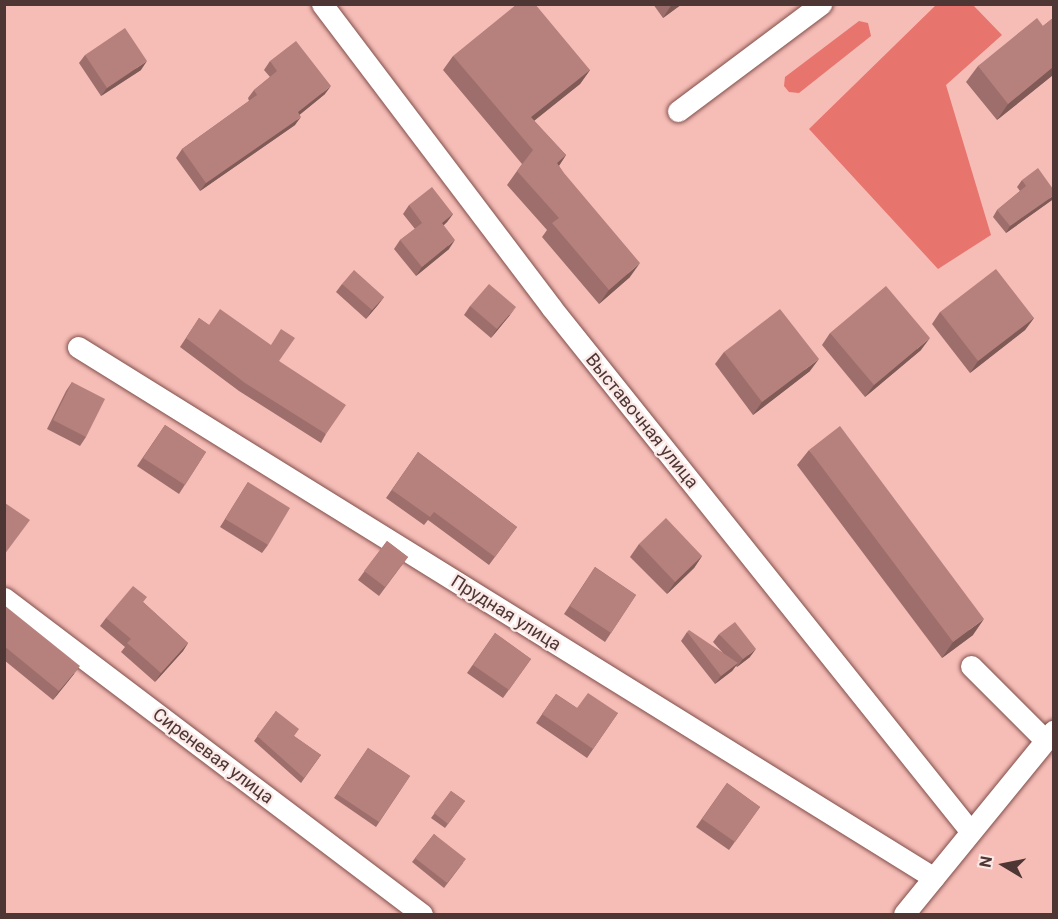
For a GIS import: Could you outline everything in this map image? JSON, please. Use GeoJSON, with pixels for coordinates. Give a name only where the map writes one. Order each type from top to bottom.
{"type":"FeatureCollection","features":[{"type":"Feature","properties":{"kind":"street","name":"Выставочная улица"},"geometry":{"type":"LineString","coordinates":[[322,4],[551,307],[971,832]]}},
{"type":"Feature","properties":{"kind":"street"},"geometry":{"type":"LineString","coordinates":[[678,111],[821,4]]}},
{"type":"Feature","properties":{"kind":"street","name":"Прудная улица"},"geometry":{"type":"LineString","coordinates":[[78,347],[934,878]]}},
{"type":"Feature","properties":{"kind":"street","name":"Сиреневая улица"},"geometry":{"type":"LineString","coordinates":[[4,598],[422,915]]}},
{"type":"Feature","properties":{"kind":"street"},"geometry":{"type":"LineString","coordinates":[[904,915],[1049,735],[971,666]]}},
{"type":"Feature","properties":{"kind":"shaded area"},"geometry":{"type":"Polygon","coordinates":[[[936,5],[973,5],[1002,35],[946,85],[991,235],[938,269],[809,129],[936,5]]]}},
{"type":"Feature","properties":{"kind":"shaded area"},"geometry":{"type":"Polygon","coordinates":[[[859,21],[868,23],[871,36],[799,93],[789,92],[784,86],[785,77],[859,21]]]}},
{"type":"Feature","properties":{"kind":"building"},"geometry":{"type":"Polygon","coordinates":[[[517,4],[535,4],[590,70],[531,117],[566,155],[557,163],[564,173],[640,263],[609,290],[552,223],[559,218],[517,171],[533,150],[453,56],[517,4]]]}},
{"type":"Feature","properties":{"kind":"building"},"geometry":{"type":"Polygon","coordinates":[[[1037,18],[1043,26],[1053,18],[1053,67],[1008,104],[978,66],[1037,18]]]}},
{"type":"Feature","properties":{"kind":"building"},"geometry":{"type":"Polygon","coordinates":[[[125,28],[147,61],[107,88],[85,55],[125,28]]]}},
{"type":"Feature","properties":{"kind":"building"},"geometry":{"type":"Polygon","coordinates":[[[296,41],[331,86],[298,112],[301,117],[206,183],[182,149],[257,95],[254,90],[277,71],[270,61],[296,41]]]}},
{"type":"Feature","properties":{"kind":"building"},"geometry":{"type":"Polygon","coordinates":[[[1038,168],[1053,189],[1053,196],[1010,226],[997,210],[1026,186],[1022,180],[1038,168]]]}},
{"type":"Feature","properties":{"kind":"building"},"geometry":{"type":"Polygon","coordinates":[[[432,187],[453,214],[442,223],[455,240],[422,267],[400,240],[422,223],[409,205],[432,187]]]}},
{"type":"Feature","properties":{"kind":"building"},"geometry":{"type":"Polygon","coordinates":[[[996,269],[1034,318],[978,361],[940,312],[996,269]]]}},
{"type":"Feature","properties":{"kind":"building"},"geometry":{"type":"Polygon","coordinates":[[[354,270],[384,297],[372,310],[342,284],[354,270]]]}},
{"type":"Feature","properties":{"kind":"building"},"geometry":{"type":"Polygon","coordinates":[[[489,284],[516,307],[497,329],[470,306],[489,284]]]}},
{"type":"Feature","properties":{"kind":"building"},"geometry":{"type":"Polygon","coordinates":[[[886,286],[930,338],[874,385],[830,333],[886,286]]]}},
{"type":"Feature","properties":{"kind":"building"},"geometry":{"type":"Polygon","coordinates":[[[220,309],[271,345],[281,329],[295,338],[279,361],[346,405],[326,434],[245,383],[186,338],[199,318],[209,325],[220,309]]]}},
{"type":"Feature","properties":{"kind":"building"},"geometry":{"type":"Polygon","coordinates":[[[780,309],[819,359],[762,402],[724,352],[780,309]]]}},
{"type":"Feature","properties":{"kind":"building"},"geometry":{"type":"Polygon","coordinates":[[[72,382],[105,399],[86,437],[53,420],[72,382]]]}},
{"type":"Feature","properties":{"kind":"building"},"geometry":{"type":"Polygon","coordinates":[[[165,425],[206,452],[185,485],[143,458],[165,425]]]}},
{"type":"Feature","properties":{"kind":"building"},"geometry":{"type":"Polygon","coordinates":[[[840,426],[984,619],[953,642],[809,450],[840,426]]]}},
{"type":"Feature","properties":{"kind":"building"},"geometry":{"type":"Polygon","coordinates":[[[418,452],[517,527],[495,557],[434,512],[430,517],[392,490],[418,452]]]}},
{"type":"Feature","properties":{"kind":"building"},"geometry":{"type":"Polygon","coordinates":[[[248,482],[290,508],[268,545],[225,519],[248,482]]]}},
{"type":"Feature","properties":{"kind":"building"},"geometry":{"type":"Polygon","coordinates":[[[4,504],[30,520],[4,555],[4,504]]]}},
{"type":"Feature","properties":{"kind":"building"},"geometry":{"type":"Polygon","coordinates":[[[666,518],[702,556],[675,582],[639,544],[666,518]]]}},
{"type":"Feature","properties":{"kind":"building"},"geometry":{"type":"Polygon","coordinates":[[[387,541],[408,557],[385,587],[364,571],[387,541]]]}},
{"type":"Feature","properties":{"kind":"building"},"geometry":{"type":"Polygon","coordinates":[[[595,567],[636,595],[611,633],[570,606],[595,567]]]}},
{"type":"Feature","properties":{"kind":"building"},"geometry":{"type":"Polygon","coordinates":[[[133,586],[147,597],[143,602],[188,643],[161,673],[127,643],[131,639],[106,618],[133,586]]]}},
{"type":"Feature","properties":{"kind":"building"},"geometry":{"type":"Polygon","coordinates":[[[4,605],[80,666],[59,691],[4,646],[4,605]]]}},
{"type":"Feature","properties":{"kind":"building"},"geometry":{"type":"Polygon","coordinates":[[[735,622],[756,649],[743,659],[719,634],[735,622]]]}},
{"type":"Feature","properties":{"kind":"building"},"geometry":{"type":"Polygon","coordinates":[[[689,630],[738,663],[721,676],[687,632],[689,630]]]}},
{"type":"Feature","properties":{"kind":"building"},"geometry":{"type":"Polygon","coordinates":[[[495,633],[531,659],[509,690],[473,665],[495,633]]]}},
{"type":"Feature","properties":{"kind":"building"},"geometry":{"type":"Polygon","coordinates":[[[588,693],[618,713],[593,749],[542,714],[556,694],[577,708],[588,693]]]}},
{"type":"Feature","properties":{"kind":"building"},"geometry":{"type":"Polygon","coordinates":[[[276,711],[299,729],[294,736],[321,755],[304,778],[257,736],[276,711]]]}},
{"type":"Feature","properties":{"kind":"building"},"geometry":{"type":"Polygon","coordinates":[[[368,748],[410,776],[379,822],[337,794],[368,748]]]}},
{"type":"Feature","properties":{"kind":"building"},"geometry":{"type":"Polygon","coordinates":[[[727,783],[760,807],[735,842],[702,819],[727,783]]]}},
{"type":"Feature","properties":{"kind":"building"},"geometry":{"type":"Polygon","coordinates":[[[451,791],[465,801],[448,824],[434,813],[451,791]]]}},
{"type":"Feature","properties":{"kind":"building"},"geometry":{"type":"Polygon","coordinates":[[[434,834],[466,859],[447,883],[415,858],[434,834]]]}}]}
